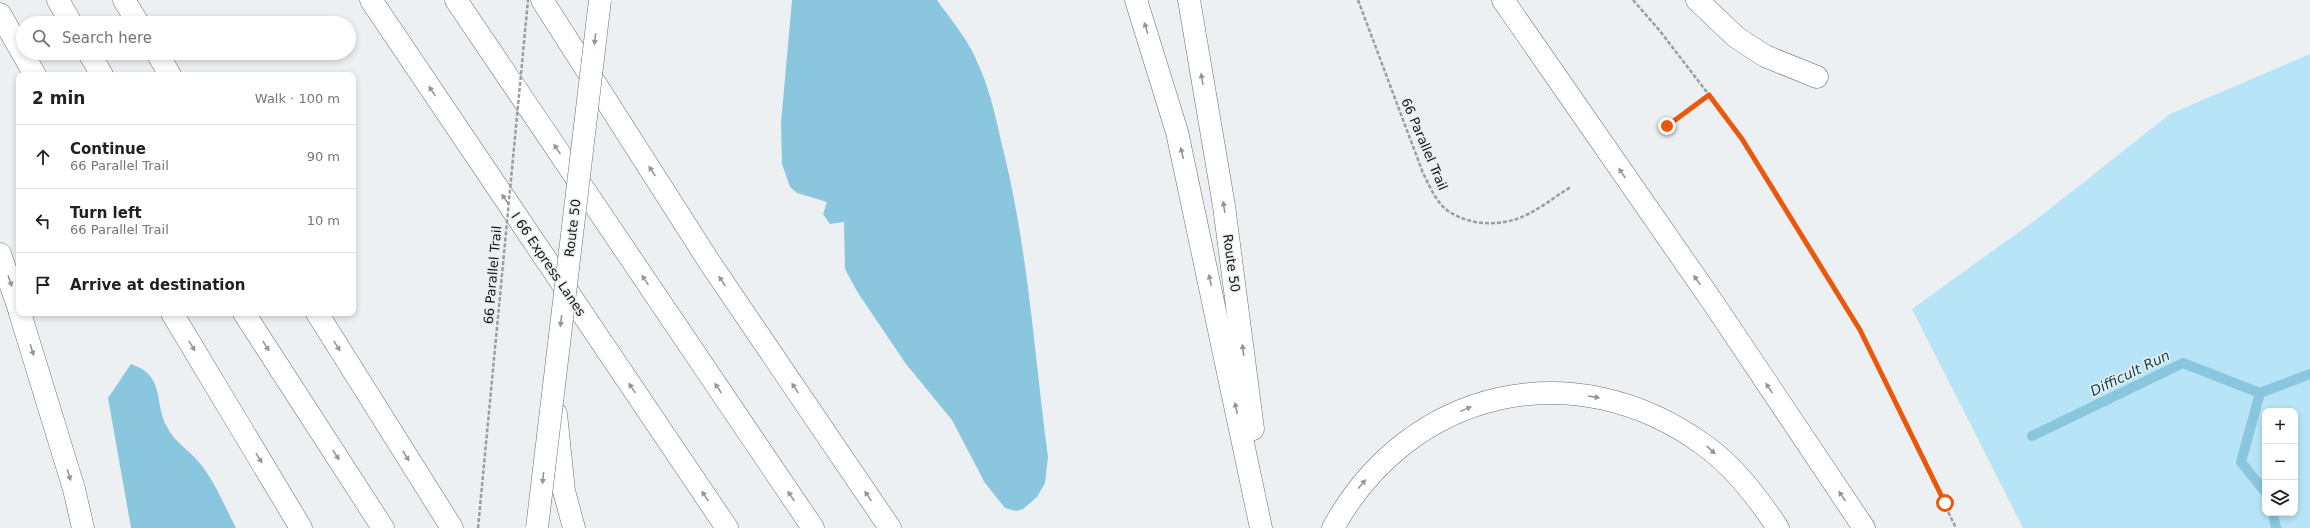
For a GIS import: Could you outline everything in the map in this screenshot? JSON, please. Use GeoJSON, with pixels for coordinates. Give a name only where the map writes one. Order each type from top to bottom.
{"type":"FeatureCollection","features":[{"type":"Feature","properties":{"kind":"main road"},"geometry":{"type":"LineString","coordinates":[[58,0],[67,16]]}},
{"type":"Feature","properties":{"kind":"main road"},"geometry":{"type":"LineString","coordinates":[[124,0],[134,16]]}},
{"type":"Feature","properties":{"kind":"main road","name":"I 66 Express Lanes"},"geometry":{"type":"LineString","coordinates":[[371,0],[727,528]]}},
{"type":"Feature","properties":{"kind":"main road"},"geometry":{"type":"LineString","coordinates":[[456,0],[813,528]]}},
{"type":"Feature","properties":{"kind":"main road"},"geometry":{"type":"LineString","coordinates":[[542,0],[710,263],[890,528]]}},
{"type":"Feature","properties":{"kind":"main road","name":"Route 50"},"geometry":{"type":"LineString","coordinates":[[537,528],[600,0]]}},
{"type":"Feature","properties":{"kind":"main road"},"geometry":{"type":"LineString","coordinates":[[1136,0],[1177,132],[1261,528]]}},
{"type":"Feature","properties":{"kind":"main road","name":"Route 50"},"geometry":{"type":"LineString","coordinates":[[1188,0],[1224,206],[1250,398],[1264,528]]}},
{"type":"Feature","properties":{"kind":"main road"},"geometry":{"type":"LineString","coordinates":[[1503,0],[1714,304],[1864,528]]}},
{"type":"Feature","properties":{"kind":"main road"},"geometry":{"type":"LineString","coordinates":[[1697,0],[1736,37],[1764,56],[1817,77]]}},
{"type":"Feature","properties":{"kind":"main road"},"geometry":{"type":"LineString","coordinates":[[0,14],[16,42]]}},
{"type":"Feature","properties":{"kind":"main road"},"geometry":{"type":"LineString","coordinates":[[26,60],[33,72]]}},
{"type":"Feature","properties":{"kind":"main road"},"geometry":{"type":"LineString","coordinates":[[93,60],[100,72]]}},
{"type":"Feature","properties":{"kind":"main road"},"geometry":{"type":"LineString","coordinates":[[161,60],[168,72]]}},
{"type":"Feature","properties":{"kind":"main road"},"geometry":{"type":"LineString","coordinates":[[0,254],[16,300]]}},
{"type":"Feature","properties":{"kind":"main road"},"geometry":{"type":"LineString","coordinates":[[21,316],[74,489],[83,528]]}},
{"type":"Feature","properties":{"kind":"main road"},"geometry":{"type":"LineString","coordinates":[[174,316],[301,528]]}},
{"type":"Feature","properties":{"kind":"main road"},"geometry":{"type":"LineString","coordinates":[[246,316],[383,528]]}},
{"type":"Feature","properties":{"kind":"main road"},"geometry":{"type":"LineString","coordinates":[[319,316],[452,528]]}},
{"type":"Feature","properties":{"kind":"main road"},"geometry":{"type":"LineString","coordinates":[[554,376],[559,453],[564,491],[574,528]]}},
{"type":"Feature","properties":{"kind":"main road"},"geometry":{"type":"LineString","coordinates":[[1333,528],[1348,501],[1375,468],[1406,441],[1438,420],[1476,405],[1491,401],[1514,396],[1556,393],[1596,396],[1631,406],[1670,423],[1705,445],[1739,476],[1778,528]]}},
{"type":"Feature","properties":{"kind":"path","name":"66 Parallel Trail"},"geometry":{"type":"LineString","coordinates":[[478,528],[528,0]]}},
{"type":"Feature","properties":{"kind":"path","name":"66 Parallel Trail"},"geometry":{"type":"LineString","coordinates":[[1358,0],[1423,173],[1433,195],[1448,211],[1483,224],[1504,223],[1529,214],[1571,187]]}},
{"type":"Feature","properties":{"kind":"path"},"geometry":{"type":"LineString","coordinates":[[1633,0],[1660,31],[1742,139],[1860,330],[1956,528]]}},
{"type":"Feature","properties":{"kind":"path"},"geometry":{"type":"LineString","coordinates":[[1667,126],[1709,95]]}},
{"type":"Feature","properties":{"kind":"shaded area"},"geometry":{"type":"Polygon","coordinates":[[[792,0],[937,0],[960,32],[975,57],[983,75],[995,115],[1011,183],[1030,300],[1048,457],[1045,483],[1037,497],[1023,509],[1016,511],[1005,508],[985,483],[952,420],[906,364],[858,293],[845,269],[844,222],[830,224],[823,214],[827,202],[797,193],[790,187],[782,164],[781,123],[792,0]]]}},
{"type":"Feature","properties":{"kind":"shaded area"},"geometry":{"type":"Polygon","coordinates":[[[2310,54],[2310,528],[2023,528],[1912,309],[2037,219],[2170,114],[2310,54]]]}},
{"type":"Feature","properties":{"kind":"shaded area"},"geometry":{"type":"Polygon","coordinates":[[[131,364],[142,369],[154,382],[160,408],[170,433],[198,461],[207,473],[236,528],[131,528],[108,398],[131,364]]]}},
{"type":"Feature","properties":{"kind":"waterway","name":"Difficult Run"},"geometry":{"type":"LineString","coordinates":[[2032,436],[2183,363],[2260,393],[2310,374]]}},
{"type":"Feature","properties":{"kind":"waterway"},"geometry":{"type":"LineString","coordinates":[[2260,393],[2241,462],[2262,488]]}},
{"type":"Feature","properties":{"kind":"waterway"},"geometry":{"type":"LineString","coordinates":[[2274,516],[2276,528]]}},
{"type":"Feature","properties":{"kind":"route"},"geometry":{"type":"LineString","coordinates":[[1667,126],[1709,95],[1742,139],[1860,330],[1945,503]]}}]}
